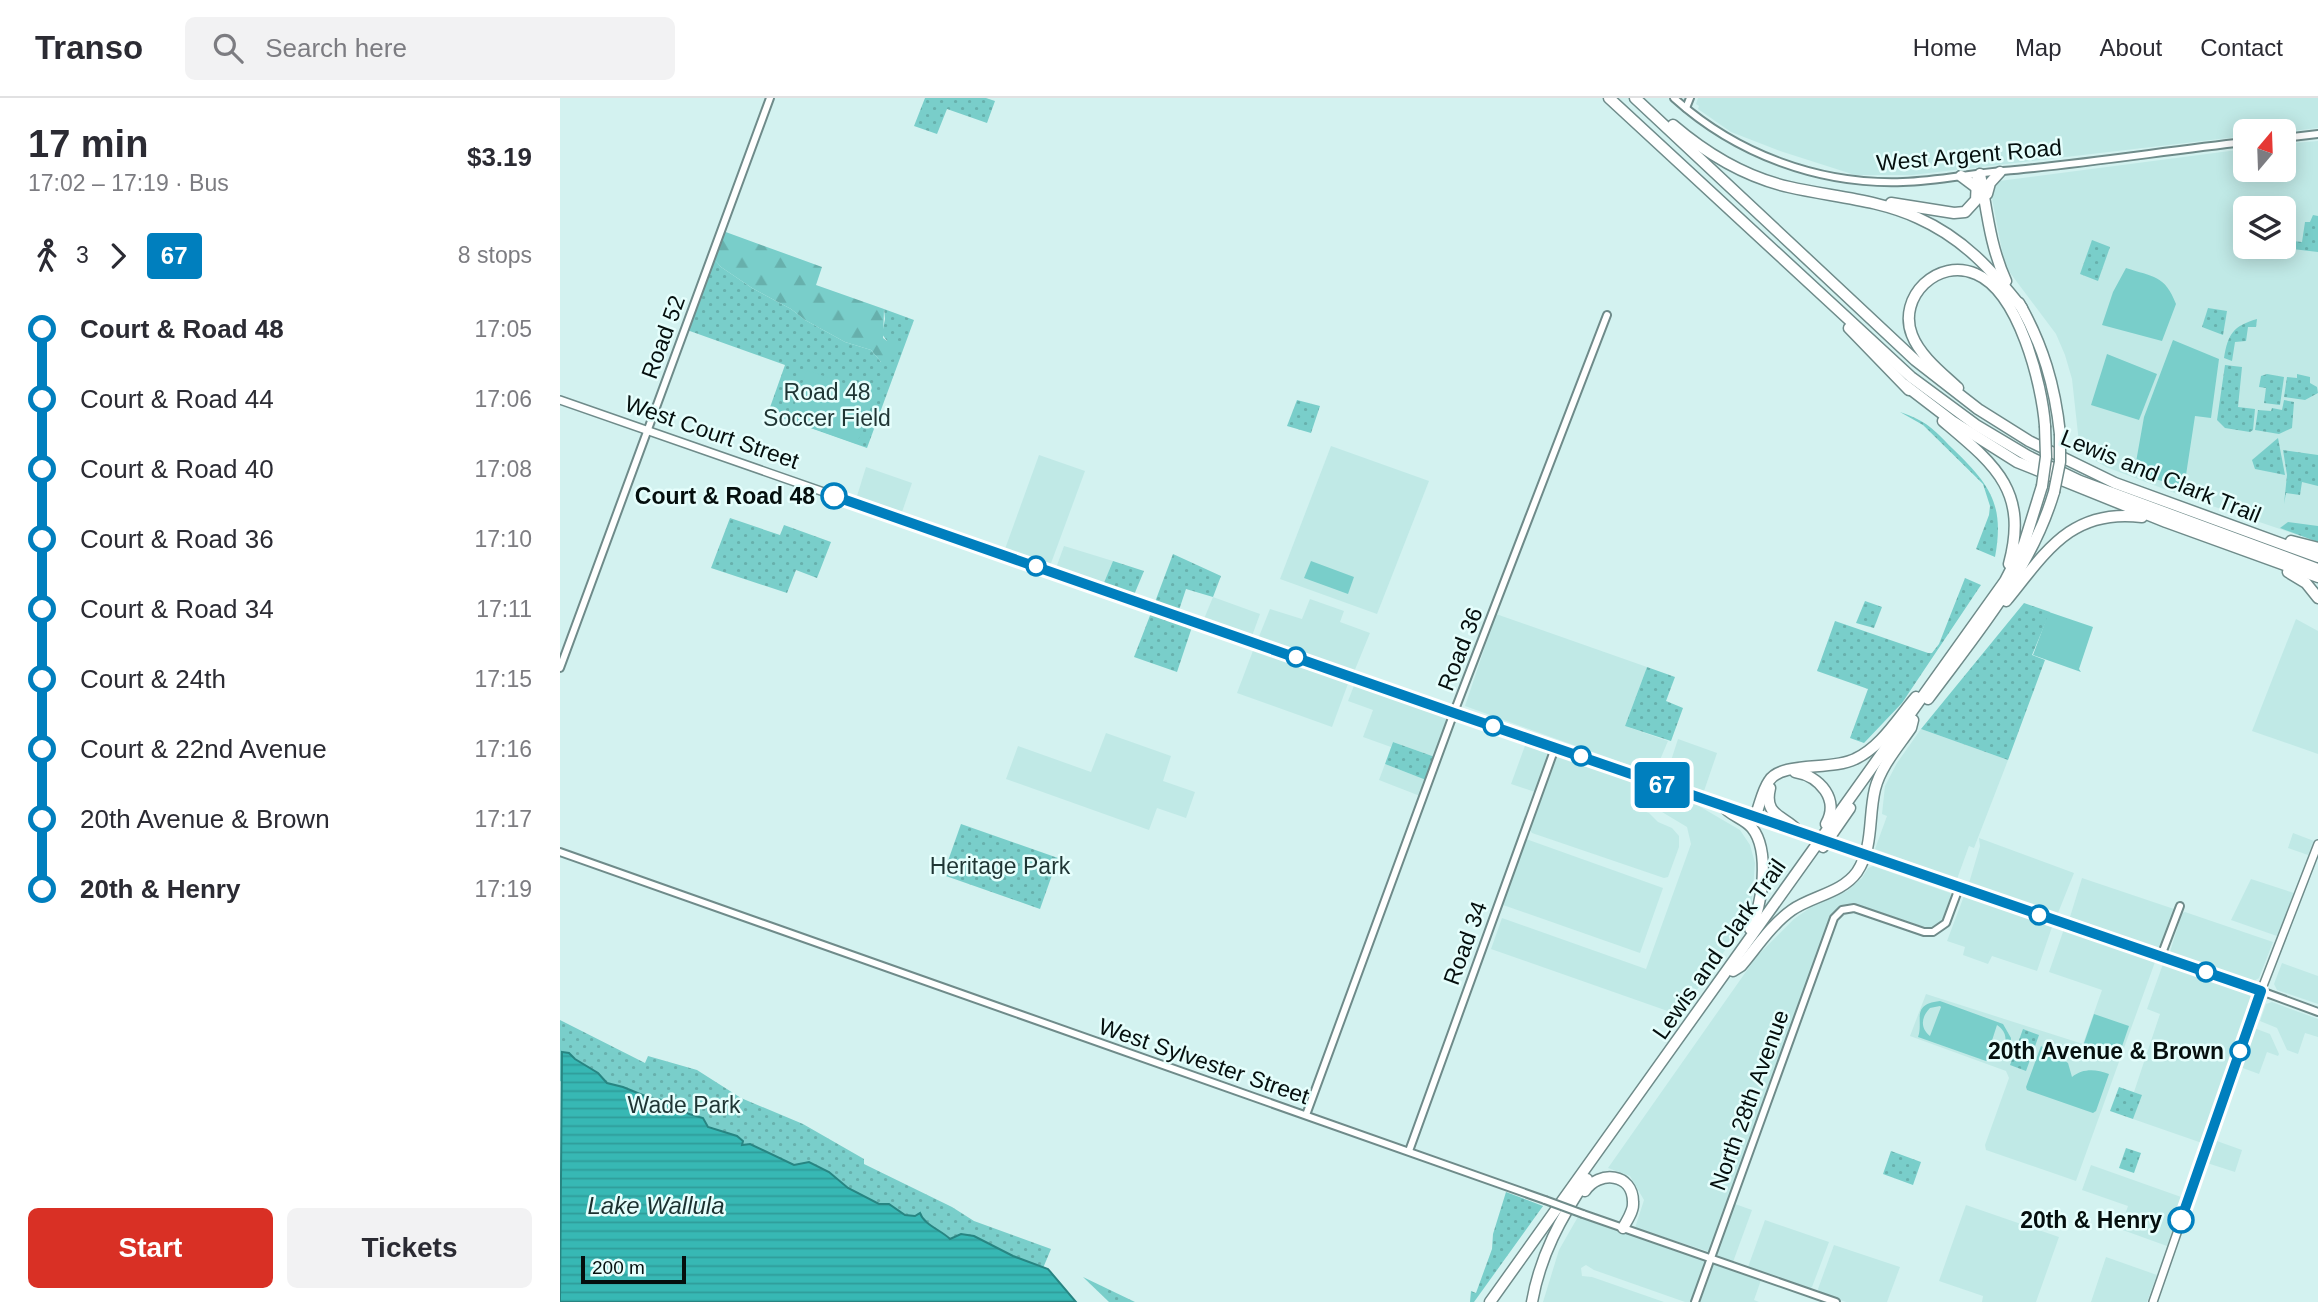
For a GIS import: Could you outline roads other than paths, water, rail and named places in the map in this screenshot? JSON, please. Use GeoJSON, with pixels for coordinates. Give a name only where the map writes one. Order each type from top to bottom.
{"type":"FeatureCollection","features":[{"type":"Feature","properties":{"kind":"highway"},"geometry":{"type":"LineString","coordinates":[[1609,98],[1911,377],[1943,402],[2046,466],[2318,569]]}},
{"type":"Feature","properties":{"kind":"highway"},"geometry":{"type":"LineString","coordinates":[[1635,98],[1915,360],[1995,421]]}},
{"type":"Feature","properties":{"kind":"highway"},"geometry":{"type":"LineString","coordinates":[[1643,98],[1700,147],[1740,170],[1787,187],[1958,213],[1973,205],[1980,174]]}},
{"type":"Feature","properties":{"kind":"highway"},"geometry":{"type":"LineString","coordinates":[[1985,198],[1990,183],[2000,172]]}},
{"type":"Feature","properties":{"kind":"highway"},"geometry":{"type":"LineString","coordinates":[[1954,664],[2028,557],[2044,523],[2060,462],[2056,401],[2048,364],[2039,340],[1995,256],[1980,174]]}},
{"type":"Feature","properties":{"kind":"highway"},"geometry":{"type":"LineString","coordinates":[[1961,176],[1977,188]]}},
{"type":"Feature","properties":{"kind":"highway"},"geometry":{"type":"LineString","coordinates":[[1854,198],[1896,209],[1941,230],[1990,268],[2022,307]]}},
{"type":"Feature","properties":{"kind":"highway"},"geometry":{"type":"LineString","coordinates":[[1772,248],[1905,385],[1984,456],[2004,484],[2013,509],[2015,535],[2009,564],[2001,584]]}},
{"type":"Feature","properties":{"kind":"highway"},"geometry":{"type":"LineString","coordinates":[[1995,421],[1921,351],[1911,333],[1909,313],[1913,298],[1922,285],[1935,274],[1963,270],[1977,274],[1998,292],[2018,326],[2033,360],[2041,393],[2046,457],[2042,486],[2024,544],[2001,584]]}},
{"type":"Feature","properties":{"kind":"highway"},"geometry":{"type":"LineString","coordinates":[[1905,385],[1952,421],[2017,462],[2166,523]]}},
{"type":"Feature","properties":{"kind":"highway","name":"Lewis and Clark Trail"},"geometry":{"type":"LineString","coordinates":[[1995,421],[2056,455],[2150,496],[2318,557]]}},
{"type":"Feature","properties":{"kind":"highway"},"geometry":{"type":"LineString","coordinates":[[2150,496],[2318,548]]}},
{"type":"Feature","properties":{"kind":"highway"},"geometry":{"type":"LineString","coordinates":[[1954,664],[2048,550],[2066,533],[2087,522],[2114,516],[2136,516],[2166,523]]}},
{"type":"Feature","properties":{"kind":"highway","name":"Lewis and Clark Trail"},"geometry":{"type":"LineString","coordinates":[[2166,523],[2318,577]]}},
{"type":"Feature","properties":{"kind":"highway"},"geometry":{"type":"LineString","coordinates":[[2250,553],[2298,577],[2318,598]]}},
{"type":"Feature","properties":{"kind":"highway","name":"Lewis and Clark Trail"},"geometry":{"type":"LineString","coordinates":[[1490,1302],[1556,1213],[2001,584]]}},
{"type":"Feature","properties":{"kind":"highway","name":"Lewis and Clark Trail"},"geometry":{"type":"LineString","coordinates":[[1532,1302],[1551,1238],[1584,1183],[1954,664]]}},
{"type":"Feature","properties":{"kind":"highway"},"geometry":{"type":"LineString","coordinates":[[1755,817],[1767,784],[1775,774],[1786,769],[1836,766],[1860,756],[1879,741],[1928,682],[1933,680]]}},
{"type":"Feature","properties":{"kind":"highway"},"geometry":{"type":"LineString","coordinates":[[1733,971],[1741,966],[1791,911],[1849,881],[1866,855],[1878,781],[1911,728],[1913,720]]}},
{"type":"Feature","properties":{"kind":"highway"},"geometry":{"type":"LineString","coordinates":[[1799,832],[1793,825],[1773,813],[1768,800],[1773,782],[1788,772],[1809,776],[1830,797],[1831,812],[1821,837]]}},
{"type":"Feature","properties":{"kind":"highway"},"geometry":{"type":"LineString","coordinates":[[1722,805],[1753,829],[1762,852],[1759,906],[1736,956]]}},
{"type":"Feature","properties":{"kind":"highway"},"geometry":{"type":"LineString","coordinates":[[1545,1253],[1584,1191],[1598,1179],[1617,1179],[1631,1191],[1633,1206],[1623,1228]]}},
{"type":"Feature","properties":{"kind":"main road","name":"West Court Street"},"geometry":{"type":"LineString","coordinates":[[560,400],[1454,713],[2261,991]]}},
{"type":"Feature","properties":{"kind":"main road"},"geometry":{"type":"LineString","coordinates":[[2152,1302],[2261,991],[2318,844]]}},
{"type":"Feature","properties":{"kind":"street","name":"Road 52"},"geometry":{"type":"LineString","coordinates":[[560,668],[770,98]]}},
{"type":"Feature","properties":{"kind":"street","name":"West Argent Road"},"geometry":{"type":"LineString","coordinates":[[1674,98],[1747,148],[1808,171],[1885,182],[1921,181],[2233,143]]}},
{"type":"Feature","properties":{"kind":"street"},"geometry":{"type":"LineString","coordinates":[[1686,108],[1690,98]]}},
{"type":"Feature","properties":{"kind":"street"},"geometry":{"type":"LineString","coordinates":[[2296,137],[2318,134]]}},
{"type":"Feature","properties":{"kind":"street","name":"Road 36"},"geometry":{"type":"LineString","coordinates":[[1306,1115],[1454,713],[1607,315]]}},
{"type":"Feature","properties":{"kind":"street","name":"Road 34"},"geometry":{"type":"LineString","coordinates":[[1409,1151],[1555,748]]}},
{"type":"Feature","properties":{"kind":"street","name":"West Sylvester Street"},"geometry":{"type":"LineString","coordinates":[[560,852],[1836,1302]]}},
{"type":"Feature","properties":{"kind":"street","name":"North 28th Avenue"},"geometry":{"type":"LineString","coordinates":[[1695,1302],[1832,922],[1840,912],[1848,908],[1859,909],[1924,932],[1936,931],[1946,923],[1959,888]]}},
{"type":"Feature","properties":{"kind":"street"},"geometry":{"type":"LineString","coordinates":[[2161,956],[2180,906]]}},
{"type":"Feature","properties":{"kind":"street","name":"West Court Street"},"geometry":{"type":"LineString","coordinates":[[2261,991],[2318,1012]]}},
{"type":"Feature","properties":{"kind":"water","name":"Lake Wallula"},"geometry":{"type":"Polygon","coordinates":[[[562,1052],[569,1053],[598,1073],[607,1083],[669,1102],[689,1114],[703,1118],[708,1127],[737,1136],[743,1141],[742,1145],[750,1144],[794,1165],[809,1162],[829,1172],[848,1188],[879,1204],[889,1204],[905,1215],[915,1216],[920,1213],[929,1224],[950,1239],[961,1234],[974,1236],[1013,1256],[1048,1269],[1076,1302],[560,1302],[562,1052]]]}},
{"type":"Feature","properties":{"kind":"place","name":"Court & Road 48"},"geometry":{"type":"Point","coordinates":[834,496]}},
{"type":"Feature","properties":{"kind":"place","name":"20th Avenue & Brown"},"geometry":{"type":"Point","coordinates":[2240,1051]}},
{"type":"Feature","properties":{"kind":"place","name":"20th & Henry"},"geometry":{"type":"Point","coordinates":[2181,1220]}},
{"type":"Feature","properties":{"kind":"park label","name":"Road 48 Soccer Field"},"geometry":{"type":"Point","coordinates":[827,405]}},
{"type":"Feature","properties":{"kind":"park label","name":"Heritage Park"},"geometry":{"type":"Point","coordinates":[1000,866]}},
{"type":"Feature","properties":{"kind":"park label","name":"Wade Park"},"geometry":{"type":"Point","coordinates":[684,1105]}}]}
